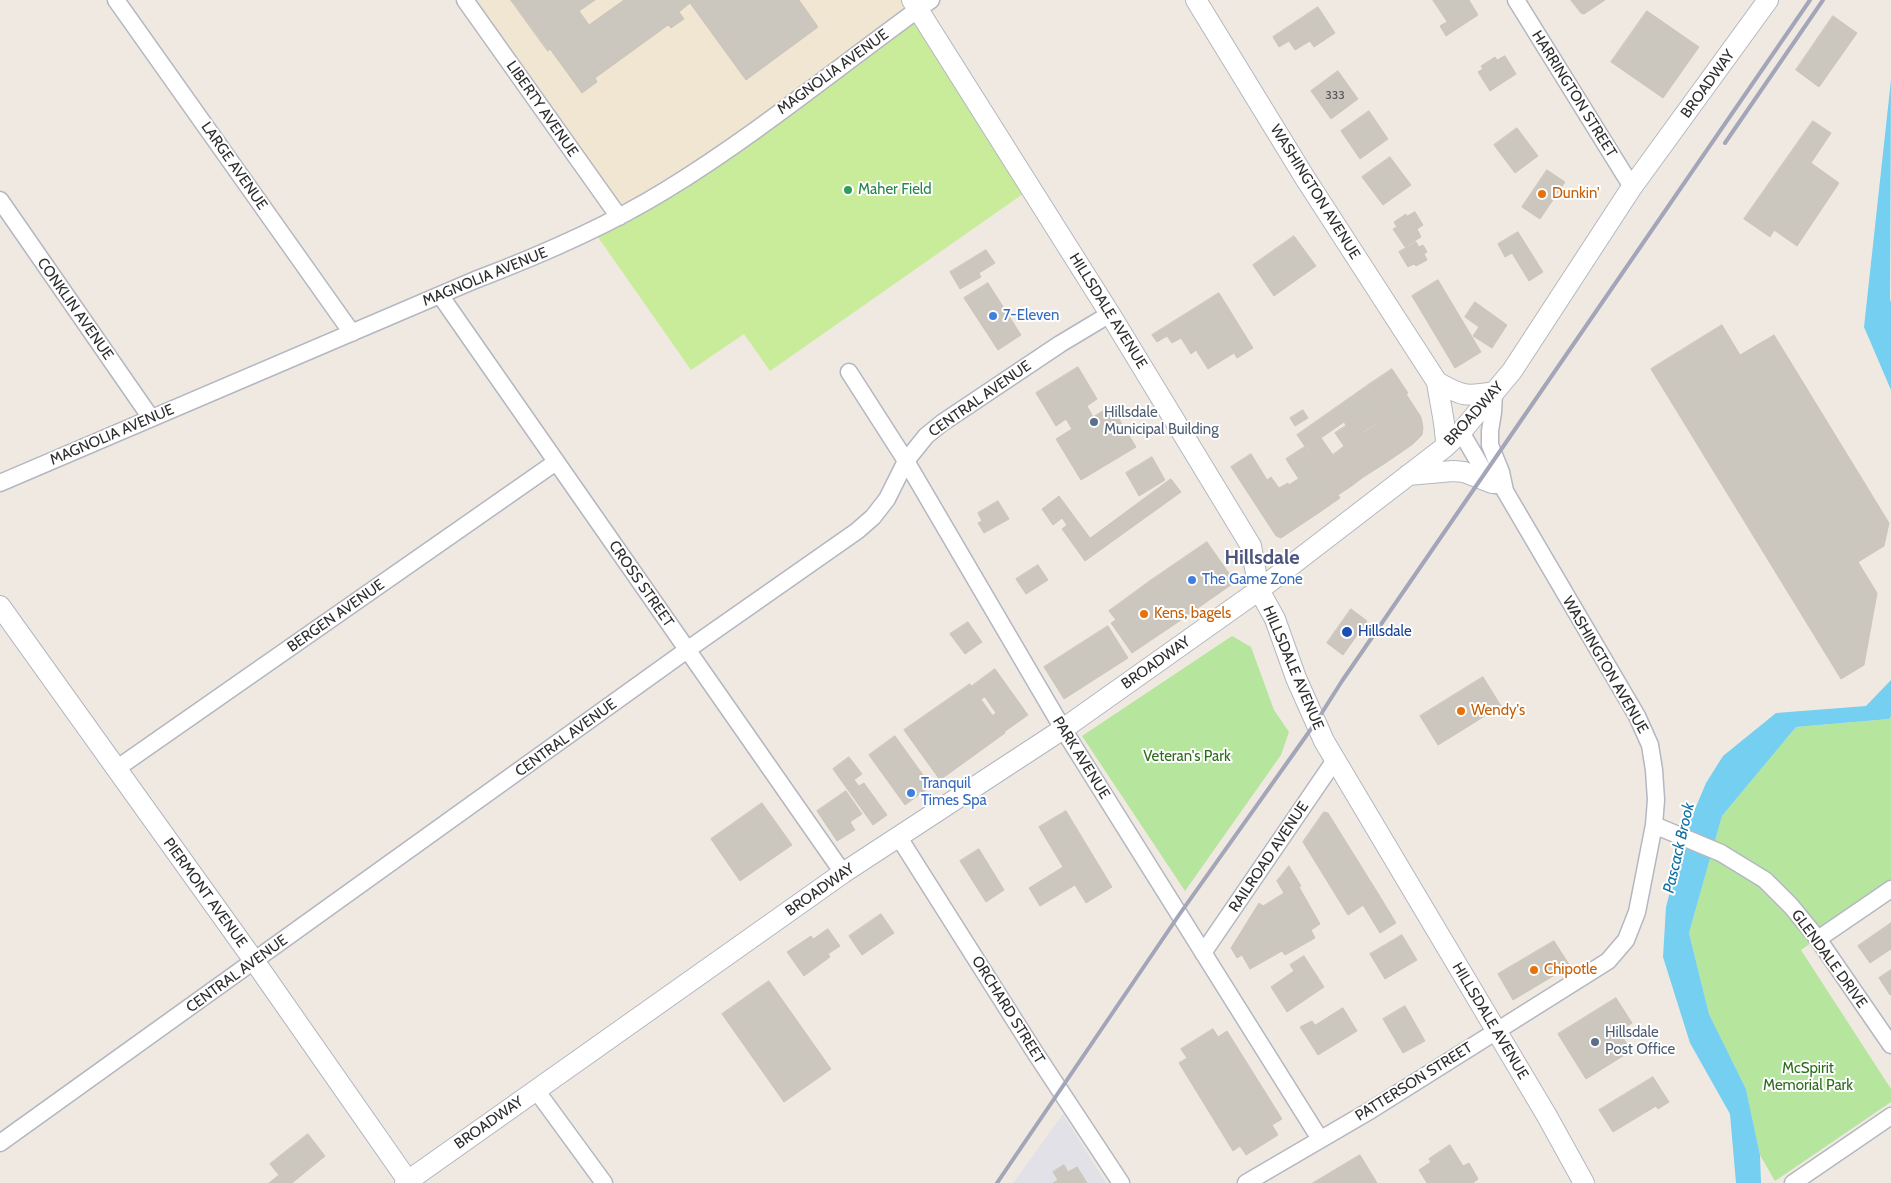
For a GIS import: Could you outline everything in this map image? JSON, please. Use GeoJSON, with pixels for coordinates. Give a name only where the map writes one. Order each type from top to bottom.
{"type":"FeatureCollection","features":[{"type":"Feature","properties":{"kind":"street","name":"LARGE AVENUE"},"geometry":{"type":"LineString","coordinates":[[116,0],[352,333]]}},
{"type":"Feature","properties":{"kind":"street","name":"LIBERTY AVENUE"},"geometry":{"type":"LineString","coordinates":[[465,0],[619,217]]}},
{"type":"Feature","properties":{"kind":"street","name":"WASHINGTON AVENUE"},"geometry":{"type":"LineString","coordinates":[[1196,0],[1305,178],[1437,382],[1440,408],[1446,426],[1446,446]]}},
{"type":"Feature","properties":{"kind":"street","name":"HARRINGTON STREET"},"geometry":{"type":"LineString","coordinates":[[1516,0],[1632,187]]}},
{"type":"Feature","properties":{"kind":"street","name":"BROADWAY"},"geometry":{"type":"LineString","coordinates":[[407,1182],[843,873],[1063,730],[1259,590],[1446,446],[1461,432],[1512,371],[1632,187],[1768,0]]}},
{"type":"Feature","properties":{"kind":"street","name":"MAGNOLIA AVENUE"},"geometry":{"type":"LineString","coordinates":[[0,483],[440,295],[548,251],[619,217],[665,191],[710,162],[920,3]]}},
{"type":"Feature","properties":{"kind":"street","name":"HILLSDALE AVENUE"},"geometry":{"type":"LineString","coordinates":[[920,3],[1251,546],[1259,590],[1275,618],[1296,678],[1324,741],[1496,1030],[1584,1183]]}},
{"type":"Feature","properties":{"kind":"street","name":"CONKLIN AVENUE"},"geometry":{"type":"LineString","coordinates":[[0,200],[151,418]]}},
{"type":"Feature","properties":{"kind":"street","name":"CROSS STREET"},"geometry":{"type":"LineString","coordinates":[[440,295],[843,873]]}},
{"type":"Feature","properties":{"kind":"street","name":"CENTRAL AVENUE"},"geometry":{"type":"LineString","coordinates":[[0,1143],[688,650],[857,532],[873,517],[887,499],[906,461],[926,436],[949,417],[1060,344],[1110,314]]}},
{"type":"Feature","properties":{"kind":"street","name":"PARK AVENUE"},"geometry":{"type":"LineString","coordinates":[[849,372],[906,461],[1063,730],[1320,1139]]}},
{"type":"Feature","properties":{"kind":"street","name":"WASHINGTON AVENUE"},"geometry":{"type":"LineString","coordinates":[[1437,382],[1459,394],[1476,395],[1494,392],[1490,445],[1501,472],[1499,487]]}},
{"type":"Feature","properties":{"kind":"street","name":"WASHINGTON AVENUE"},"geometry":{"type":"LineString","coordinates":[[1461,432],[1499,487],[1638,716],[1650,745],[1656,800],[1654,825],[1637,912],[1626,940]]}},
{"type":"Feature","properties":{"kind":"street","name":"BERGEN AVENUE"},"geometry":{"type":"LineString","coordinates":[[116,769],[556,462]]}},
{"type":"Feature","properties":{"kind":"street"},"geometry":{"type":"LineString","coordinates":[[1408,475],[1453,470],[1464,472],[1499,487]]}},
{"type":"Feature","properties":{"kind":"street","name":"PIERMONT AVENUE"},"geometry":{"type":"LineString","coordinates":[[0,606],[255,962],[407,1182]]}},
{"type":"Feature","properties":{"kind":"street","name":"RAILROAD AVENUE"},"geometry":{"type":"LineString","coordinates":[[1203,953],[1335,760]]}},
{"type":"Feature","properties":{"kind":"street","name":"GLENDALE DRIVE"},"geometry":{"type":"LineString","coordinates":[[1654,825],[1721,853],[1765,880],[1791,906],[1818,939],[1891,1045]]}},
{"type":"Feature","properties":{"kind":"street","name":"ORCHARD STREET"},"geometry":{"type":"LineString","coordinates":[[898,836],[1034,1052],[1121,1183]]}},
{"type":"Feature","properties":{"kind":"street"},"geometry":{"type":"LineString","coordinates":[[1818,939],[1891,889]]}},
{"type":"Feature","properties":{"kind":"street","name":"PATTERSON STREET"},"geometry":{"type":"LineString","coordinates":[[1246,1183],[1371,1110],[1608,961],[1626,940]]}},
{"type":"Feature","properties":{"kind":"street"},"geometry":{"type":"LineString","coordinates":[[536,1090],[604,1183]]}},
{"type":"Feature","properties":{"kind":"street"},"geometry":{"type":"LineString","coordinates":[[1793,1183],[1891,1116]]}},
{"type":"Feature","properties":{"kind":"shaded area"},"geometry":{"type":"Polygon","coordinates":[[[465,0],[912,0],[918,9],[619,217],[465,0]]]}},
{"type":"Feature","properties":{"kind":"shaded area"},"geometry":{"type":"Polygon","coordinates":[[[1063,1114],[1106,1183],[1013,1183],[1063,1114]]]}},
{"type":"Feature","properties":{"kind":"green space","name":"Maher Field"},"geometry":{"type":"Polygon","coordinates":[[[918,9],[1030,189],[770,371],[744,334],[691,370],[593,230],[619,217],[918,9]]]}},
{"type":"Feature","properties":{"kind":"green space","name":"Veteran's Park"},"geometry":{"type":"Polygon","coordinates":[[[1232,636],[1251,647],[1274,710],[1289,732],[1281,755],[1185,891],[1082,736],[1232,636]]]}},
{"type":"Feature","properties":{"kind":"green space","name":"McSpirit Memorial Park"},"geometry":{"type":"Polygon","coordinates":[[[1891,716],[1891,887],[1801,950],[1891,1089],[1891,1102],[1775,1181],[1760,1155],[1746,1089],[1709,1014],[1689,933],[1722,816],[1796,727],[1889,719],[1891,716]]]}},
{"type":"Feature","properties":{"kind":"water"},"geometry":{"type":"Polygon","coordinates":[[[1891,80],[1890,299],[1891,390],[1864,327],[1891,80]]]}},
{"type":"Feature","properties":{"kind":"water"},"geometry":{"type":"Polygon","coordinates":[[[1891,680],[1891,716],[1889,719],[1796,727],[1722,816],[1689,933],[1709,1014],[1746,1089],[1760,1155],[1761,1183],[1736,1183],[1730,1114],[1690,1043],[1663,957],[1666,907],[1685,833],[1706,783],[1723,756],[1776,713],[1866,706],[1891,680]]]}},
{"type":"Feature","properties":{"kind":"building"},"geometry":{"type":"Polygon","coordinates":[[[511,0],[595,0],[579,11],[589,25],[624,0],[799,0],[818,27],[746,80],[690,3],[679,12],[684,19],[671,28],[668,25],[595,78],[597,82],[582,93],[550,49],[548,51],[511,0]]]}},
{"type":"Feature","properties":{"kind":"building"},"geometry":{"type":"Polygon","coordinates":[[[1433,0],[1469,0],[1478,15],[1446,36],[1440,26],[1447,22],[1433,0]]]}},
{"type":"Feature","properties":{"kind":"building"},"geometry":{"type":"Polygon","coordinates":[[[1571,0],[1605,0],[1584,14],[1581,13],[1571,0]]]}},
{"type":"Feature","properties":{"kind":"building"},"geometry":{"type":"Polygon","coordinates":[[[1318,7],[1335,33],[1314,47],[1310,41],[1295,50],[1289,41],[1279,47],[1273,37],[1318,7]]]}},
{"type":"Feature","properties":{"kind":"building"},"geometry":{"type":"Polygon","coordinates":[[[1647,11],[1699,47],[1663,98],[1611,62],[1647,11]]]}},
{"type":"Feature","properties":{"kind":"building"},"geometry":{"type":"Polygon","coordinates":[[[1833,16],[1857,33],[1819,87],[1796,70],[1833,16]]]}},
{"type":"Feature","properties":{"kind":"building"},"geometry":{"type":"Polygon","coordinates":[[[1505,56],[1516,74],[1490,91],[1478,72],[1483,69],[1481,66],[1495,57],[1497,60],[1505,56]]]}},
{"type":"Feature","properties":{"kind":"building"},"geometry":{"type":"Polygon","coordinates":[[[1338,71],[1358,99],[1331,119],[1311,91],[1338,71]]]}},
{"type":"Feature","properties":{"kind":"building"},"geometry":{"type":"Polygon","coordinates":[[[1369,111],[1388,139],[1360,159],[1341,131],[1369,111]]]}},
{"type":"Feature","properties":{"kind":"building"},"geometry":{"type":"Polygon","coordinates":[[[1813,121],[1831,133],[1811,163],[1839,183],[1797,246],[1774,230],[1770,237],[1744,219],[1813,121]]]}},
{"type":"Feature","properties":{"kind":"building"},"geometry":{"type":"Polygon","coordinates":[[[1517,128],[1538,156],[1515,173],[1494,145],[1517,128]]]}},
{"type":"Feature","properties":{"kind":"building"},"geometry":{"type":"Polygon","coordinates":[[[1390,157],[1411,185],[1383,205],[1362,177],[1390,157]]]}},
{"type":"Feature","properties":{"kind":"building"},"geometry":{"type":"Polygon","coordinates":[[[1547,170],[1565,182],[1540,219],[1522,207],[1547,170]]]}},
{"type":"Feature","properties":{"kind":"building"},"geometry":{"type":"Polygon","coordinates":[[[1415,212],[1423,225],[1417,229],[1421,237],[1405,247],[1393,229],[1397,227],[1394,222],[1406,214],[1407,216],[1415,212]]]}},
{"type":"Feature","properties":{"kind":"building"},"geometry":{"type":"Polygon","coordinates":[[[1518,232],[1543,272],[1529,281],[1512,253],[1505,257],[1498,244],[1518,232]]]}},
{"type":"Feature","properties":{"kind":"building"},"geometry":{"type":"Polygon","coordinates":[[[1294,236],[1316,266],[1274,296],[1253,265],[1294,236]]]}},
{"type":"Feature","properties":{"kind":"building"},"geometry":{"type":"Polygon","coordinates":[[[1416,242],[1419,247],[1423,245],[1427,252],[1424,254],[1427,260],[1416,266],[1414,264],[1408,267],[1399,252],[1416,242]]]}},
{"type":"Feature","properties":{"kind":"building"},"geometry":{"type":"Polygon","coordinates":[[[986,250],[995,263],[979,273],[981,277],[960,289],[950,272],[986,250]]]}},
{"type":"Feature","properties":{"kind":"building"},"geometry":{"type":"Polygon","coordinates":[[[1438,280],[1481,352],[1455,368],[1412,296],[1438,280]]]}},
{"type":"Feature","properties":{"kind":"building","name":"7-Eleven"},"geometry":{"type":"Polygon","coordinates":[[[988,283],[1021,335],[998,350],[964,298],[988,283]]]}},
{"type":"Feature","properties":{"kind":"building"},"geometry":{"type":"Polygon","coordinates":[[[1219,293],[1253,348],[1237,358],[1234,353],[1208,369],[1196,350],[1191,354],[1181,338],[1172,343],[1167,336],[1157,342],[1152,335],[1219,293]]]}},
{"type":"Feature","properties":{"kind":"building"},"geometry":{"type":"Polygon","coordinates":[[[1475,302],[1507,325],[1492,348],[1473,336],[1479,327],[1465,317],[1475,302]]]}},
{"type":"Feature","properties":{"kind":"building"},"geometry":{"type":"Polygon","coordinates":[[[1722,325],[1740,355],[1774,335],[1889,523],[1884,546],[1858,562],[1877,593],[1864,665],[1841,679],[1651,369],[1722,325]]]}},
{"type":"Feature","properties":{"kind":"building","name":"Hillsdale Municipal Building"},"geometry":{"type":"Polygon","coordinates":[[[1078,367],[1097,399],[1087,406],[1093,417],[1111,406],[1136,447],[1081,480],[1056,439],[1072,429],[1066,419],[1056,426],[1036,393],[1078,367]]]}},
{"type":"Feature","properties":{"kind":"building"},"geometry":{"type":"Polygon","coordinates":[[[1392,369],[1408,393],[1387,407],[1371,383],[1392,369]]]}},
{"type":"Feature","properties":{"kind":"building"},"geometry":{"type":"Polygon","coordinates":[[[1371,383],[1391,413],[1355,439],[1344,422],[1321,438],[1333,455],[1318,465],[1297,435],[1371,383]]]}},
{"type":"Feature","properties":{"kind":"building"},"geometry":{"type":"Polygon","coordinates":[[[1406,394],[1421,417],[1423,427],[1422,435],[1413,444],[1387,407],[1406,394]]]}},
{"type":"Feature","properties":{"kind":"building"},"geometry":{"type":"Polygon","coordinates":[[[1303,410],[1308,418],[1295,426],[1290,418],[1303,410]]]}},
{"type":"Feature","properties":{"kind":"building"},"geometry":{"type":"Polygon","coordinates":[[[1391,413],[1413,444],[1400,453],[1379,421],[1391,413]]]}},
{"type":"Feature","properties":{"kind":"building"},"geometry":{"type":"Polygon","coordinates":[[[1379,421],[1400,453],[1387,462],[1366,430],[1379,421]]]}},
{"type":"Feature","properties":{"kind":"building"},"geometry":{"type":"Polygon","coordinates":[[[1347,425],[1355,439],[1344,446],[1335,433],[1347,425]]]}},
{"type":"Feature","properties":{"kind":"building"},"geometry":{"type":"Polygon","coordinates":[[[1366,430],[1387,462],[1376,469],[1355,439],[1366,430]]]}},
{"type":"Feature","properties":{"kind":"building"},"geometry":{"type":"Polygon","coordinates":[[[1355,439],[1376,469],[1362,478],[1342,448],[1355,439]]]}},
{"type":"Feature","properties":{"kind":"building"},"geometry":{"type":"Polygon","coordinates":[[[1306,446],[1340,498],[1320,512],[1286,459],[1306,446]]]}},
{"type":"Feature","properties":{"kind":"building"},"geometry":{"type":"Polygon","coordinates":[[[1342,448],[1362,478],[1353,485],[1333,455],[1342,448]]]}},
{"type":"Feature","properties":{"kind":"building"},"geometry":{"type":"Polygon","coordinates":[[[1251,454],[1267,480],[1271,477],[1279,488],[1288,483],[1289,485],[1298,479],[1320,512],[1281,538],[1276,536],[1231,467],[1251,454]]]}},
{"type":"Feature","properties":{"kind":"building"},"geometry":{"type":"Polygon","coordinates":[[[1333,455],[1353,485],[1338,495],[1318,465],[1333,455]]]}},
{"type":"Feature","properties":{"kind":"building"},"geometry":{"type":"Polygon","coordinates":[[[1152,457],[1165,480],[1139,496],[1126,473],[1152,457]]]}},
{"type":"Feature","properties":{"kind":"building"},"geometry":{"type":"Polygon","coordinates":[[[1171,479],[1181,492],[1085,561],[1062,529],[1067,525],[1062,518],[1053,525],[1042,509],[1059,496],[1090,538],[1171,479]]]}},
{"type":"Feature","properties":{"kind":"building"},"geometry":{"type":"Polygon","coordinates":[[[998,501],[1009,519],[984,533],[978,523],[982,521],[978,513],[998,501]]]}},
{"type":"Feature","properties":{"kind":"building"},"geometry":{"type":"Polygon","coordinates":[[[1207,542],[1235,582],[1178,622],[1150,581],[1207,542]]]}},
{"type":"Feature","properties":{"kind":"building"},"geometry":{"type":"Polygon","coordinates":[[[1038,565],[1048,580],[1026,594],[1016,579],[1038,565]]]}},
{"type":"Feature","properties":{"kind":"building"},"geometry":{"type":"Polygon","coordinates":[[[1150,581],[1178,622],[1132,653],[1111,623],[1116,620],[1109,611],[1150,581]]]}},
{"type":"Feature","properties":{"kind":"building","name":"Hillsdale"},"geometry":{"type":"Polygon","coordinates":[[[1351,609],[1367,621],[1343,655],[1327,643],[1351,609]]]}},
{"type":"Feature","properties":{"kind":"building"},"geometry":{"type":"Polygon","coordinates":[[[968,622],[982,642],[965,654],[950,634],[968,622]]]}},
{"type":"Feature","properties":{"kind":"building"},"geometry":{"type":"Polygon","coordinates":[[[1108,626],[1128,658],[1064,699],[1044,667],[1108,626]]]}},
{"type":"Feature","properties":{"kind":"building"},"geometry":{"type":"Polygon","coordinates":[[[995,669],[1028,715],[1004,732],[992,716],[996,713],[985,697],[981,699],[972,686],[995,669]]]}},
{"type":"Feature","properties":{"kind":"building","name":"Wendy's"},"geometry":{"type":"Polygon","coordinates":[[[1483,677],[1501,706],[1438,745],[1420,716],[1483,677]]]}},
{"type":"Feature","properties":{"kind":"building"},"geometry":{"type":"Polygon","coordinates":[[[970,684],[1005,733],[940,780],[904,730],[970,684]]]}},
{"type":"Feature","properties":{"kind":"building"},"geometry":{"type":"Polygon","coordinates":[[[895,736],[931,786],[905,805],[869,755],[895,736]]]}},
{"type":"Feature","properties":{"kind":"building"},"geometry":{"type":"Polygon","coordinates":[[[849,757],[862,774],[854,780],[859,786],[864,783],[887,815],[873,825],[833,769],[849,757]]]}},
{"type":"Feature","properties":{"kind":"building"},"geometry":{"type":"Polygon","coordinates":[[[846,791],[862,814],[850,822],[855,830],[837,841],[817,811],[846,791]]]}},
{"type":"Feature","properties":{"kind":"building"},"geometry":{"type":"Polygon","coordinates":[[[762,803],[792,845],[740,881],[711,839],[762,803]]]}},
{"type":"Feature","properties":{"kind":"building"},"geometry":{"type":"Polygon","coordinates":[[[1066,811],[1112,887],[1086,903],[1075,885],[1040,906],[1029,888],[1063,867],[1039,827],[1066,811]]]}},
{"type":"Feature","properties":{"kind":"building"},"geometry":{"type":"Polygon","coordinates":[[[1324,812],[1328,813],[1379,895],[1348,915],[1303,842],[1324,812]]]}},
{"type":"Feature","properties":{"kind":"building"},"geometry":{"type":"Polygon","coordinates":[[[979,849],[1004,890],[986,902],[960,861],[979,849]]]}},
{"type":"Feature","properties":{"kind":"building"},"geometry":{"type":"Polygon","coordinates":[[[1289,866],[1320,924],[1311,930],[1315,938],[1285,955],[1282,951],[1250,969],[1242,955],[1237,958],[1231,948],[1259,903],[1263,906],[1284,893],[1277,881],[1289,866]]]}},
{"type":"Feature","properties":{"kind":"building"},"geometry":{"type":"Polygon","coordinates":[[[1379,895],[1396,923],[1380,933],[1363,905],[1379,895]]]}},
{"type":"Feature","properties":{"kind":"building"},"geometry":{"type":"Polygon","coordinates":[[[881,914],[894,933],[862,955],[849,936],[881,914]]]}},
{"type":"Feature","properties":{"kind":"building"},"geometry":{"type":"Polygon","coordinates":[[[1891,923],[1891,949],[1870,963],[1858,946],[1891,923]]]}},
{"type":"Feature","properties":{"kind":"building"},"geometry":{"type":"Polygon","coordinates":[[[828,929],[840,946],[828,954],[830,957],[804,976],[787,952],[811,936],[813,939],[828,929]]]}},
{"type":"Feature","properties":{"kind":"building"},"geometry":{"type":"Polygon","coordinates":[[[1402,935],[1417,960],[1385,979],[1370,954],[1402,935]]]}},
{"type":"Feature","properties":{"kind":"building","name":"Chipotle"},"geometry":{"type":"Polygon","coordinates":[[[1554,941],[1570,966],[1513,1000],[1498,974],[1554,941]]]}},
{"type":"Feature","properties":{"kind":"building"},"geometry":{"type":"Polygon","coordinates":[[[1304,956],[1324,987],[1287,1012],[1271,987],[1294,971],[1290,965],[1304,956]]]}},
{"type":"Feature","properties":{"kind":"building"},"geometry":{"type":"Polygon","coordinates":[[[1891,970],[1891,994],[1890,995],[1879,978],[1891,970]]]}},
{"type":"Feature","properties":{"kind":"building"},"geometry":{"type":"Polygon","coordinates":[[[769,981],[831,1069],[784,1102],[722,1014],[769,981]]]}},
{"type":"Feature","properties":{"kind":"building","name":"Hillsdale Post Office"},"geometry":{"type":"Polygon","coordinates":[[[1616,998],[1632,1023],[1619,1031],[1631,1051],[1586,1079],[1558,1034],[1616,998]]]}},
{"type":"Feature","properties":{"kind":"building"},"geometry":{"type":"Polygon","coordinates":[[[1405,1006],[1425,1041],[1403,1053],[1383,1019],[1405,1006]]]}},
{"type":"Feature","properties":{"kind":"building"},"geometry":{"type":"Polygon","coordinates":[[[1343,1008],[1357,1031],[1318,1055],[1300,1027],[1312,1021],[1315,1025],[1343,1008]]]}},
{"type":"Feature","properties":{"kind":"building"},"geometry":{"type":"Polygon","coordinates":[[[1213,1029],[1218,1037],[1227,1031],[1282,1119],[1272,1125],[1278,1135],[1246,1155],[1240,1146],[1233,1151],[1179,1063],[1187,1058],[1181,1049],[1213,1029]]]}},
{"type":"Feature","properties":{"kind":"building"},"geometry":{"type":"Polygon","coordinates":[[[1653,1077],[1669,1102],[1658,1109],[1656,1106],[1613,1132],[1599,1110],[1653,1077]]]}},
{"type":"Feature","properties":{"kind":"building"},"geometry":{"type":"Polygon","coordinates":[[[308,1134],[325,1156],[292,1183],[269,1183],[279,1175],[270,1164],[308,1134]]]}},
{"type":"Feature","properties":{"kind":"building"},"geometry":{"type":"Polygon","coordinates":[[[1450,1145],[1463,1166],[1469,1163],[1478,1179],[1473,1183],[1427,1183],[1419,1170],[1431,1162],[1429,1159],[1450,1145]]]}},
{"type":"Feature","properties":{"kind":"building"},"geometry":{"type":"Polygon","coordinates":[[[1360,1155],[1377,1183],[1313,1183],[1360,1155]]]}},
{"type":"Feature","properties":{"kind":"building"},"geometry":{"type":"Polygon","coordinates":[[[1064,1165],[1068,1172],[1077,1167],[1087,1183],[1053,1183],[1058,1180],[1053,1172],[1064,1165]]]}},
{"type":"Feature","properties":{"kind":"railway"},"geometry":{"type":"LineString","coordinates":[[997,1183],[1179,915],[1316,722],[1342,681],[1810,0]]}},
{"type":"Feature","properties":{"kind":"railway"},"geometry":{"type":"LineString","coordinates":[[1725,143],[1823,0]]}},
{"type":"Feature","properties":{"kind":"place","name":"Maher Field"},"geometry":{"type":"Point","coordinates":[848,190]}},
{"type":"Feature","properties":{"kind":"place","name":"Dunkin'"},"geometry":{"type":"Point","coordinates":[1542,194]}},
{"type":"Feature","properties":{"kind":"place","name":"7-Eleven"},"geometry":{"type":"Point","coordinates":[993,316]}},
{"type":"Feature","properties":{"kind":"place","name":"Hillsdale Municipal Building"},"geometry":{"type":"Point","coordinates":[1094,422]}},
{"type":"Feature","properties":{"kind":"place","name":"The Game Zone"},"geometry":{"type":"Point","coordinates":[1192,580]}},
{"type":"Feature","properties":{"kind":"place","name":"Kens, bagels"},"geometry":{"type":"Point","coordinates":[1144,614]}},
{"type":"Feature","properties":{"kind":"place","name":"Hillsdale"},"geometry":{"type":"Point","coordinates":[1347,632]}},
{"type":"Feature","properties":{"kind":"place","name":"Wendy's"},"geometry":{"type":"Point","coordinates":[1461,711]}},
{"type":"Feature","properties":{"kind":"place","name":"Tranquil Times Spa"},"geometry":{"type":"Point","coordinates":[911,793]}},
{"type":"Feature","properties":{"kind":"place","name":"Chipotle"},"geometry":{"type":"Point","coordinates":[1534,970]}},
{"type":"Feature","properties":{"kind":"place","name":"Hillsdale Post Office"},"geometry":{"type":"Point","coordinates":[1595,1042]}},
{"type":"Feature","properties":{"kind":"district","name":"Hillsdale"},"geometry":{"type":"Point","coordinates":[1262,558]}},
{"type":"Feature","properties":{"kind":"water label","name":"Pascack Brook"},"geometry":{"type":"Point","coordinates":[1679,848]}}]}
